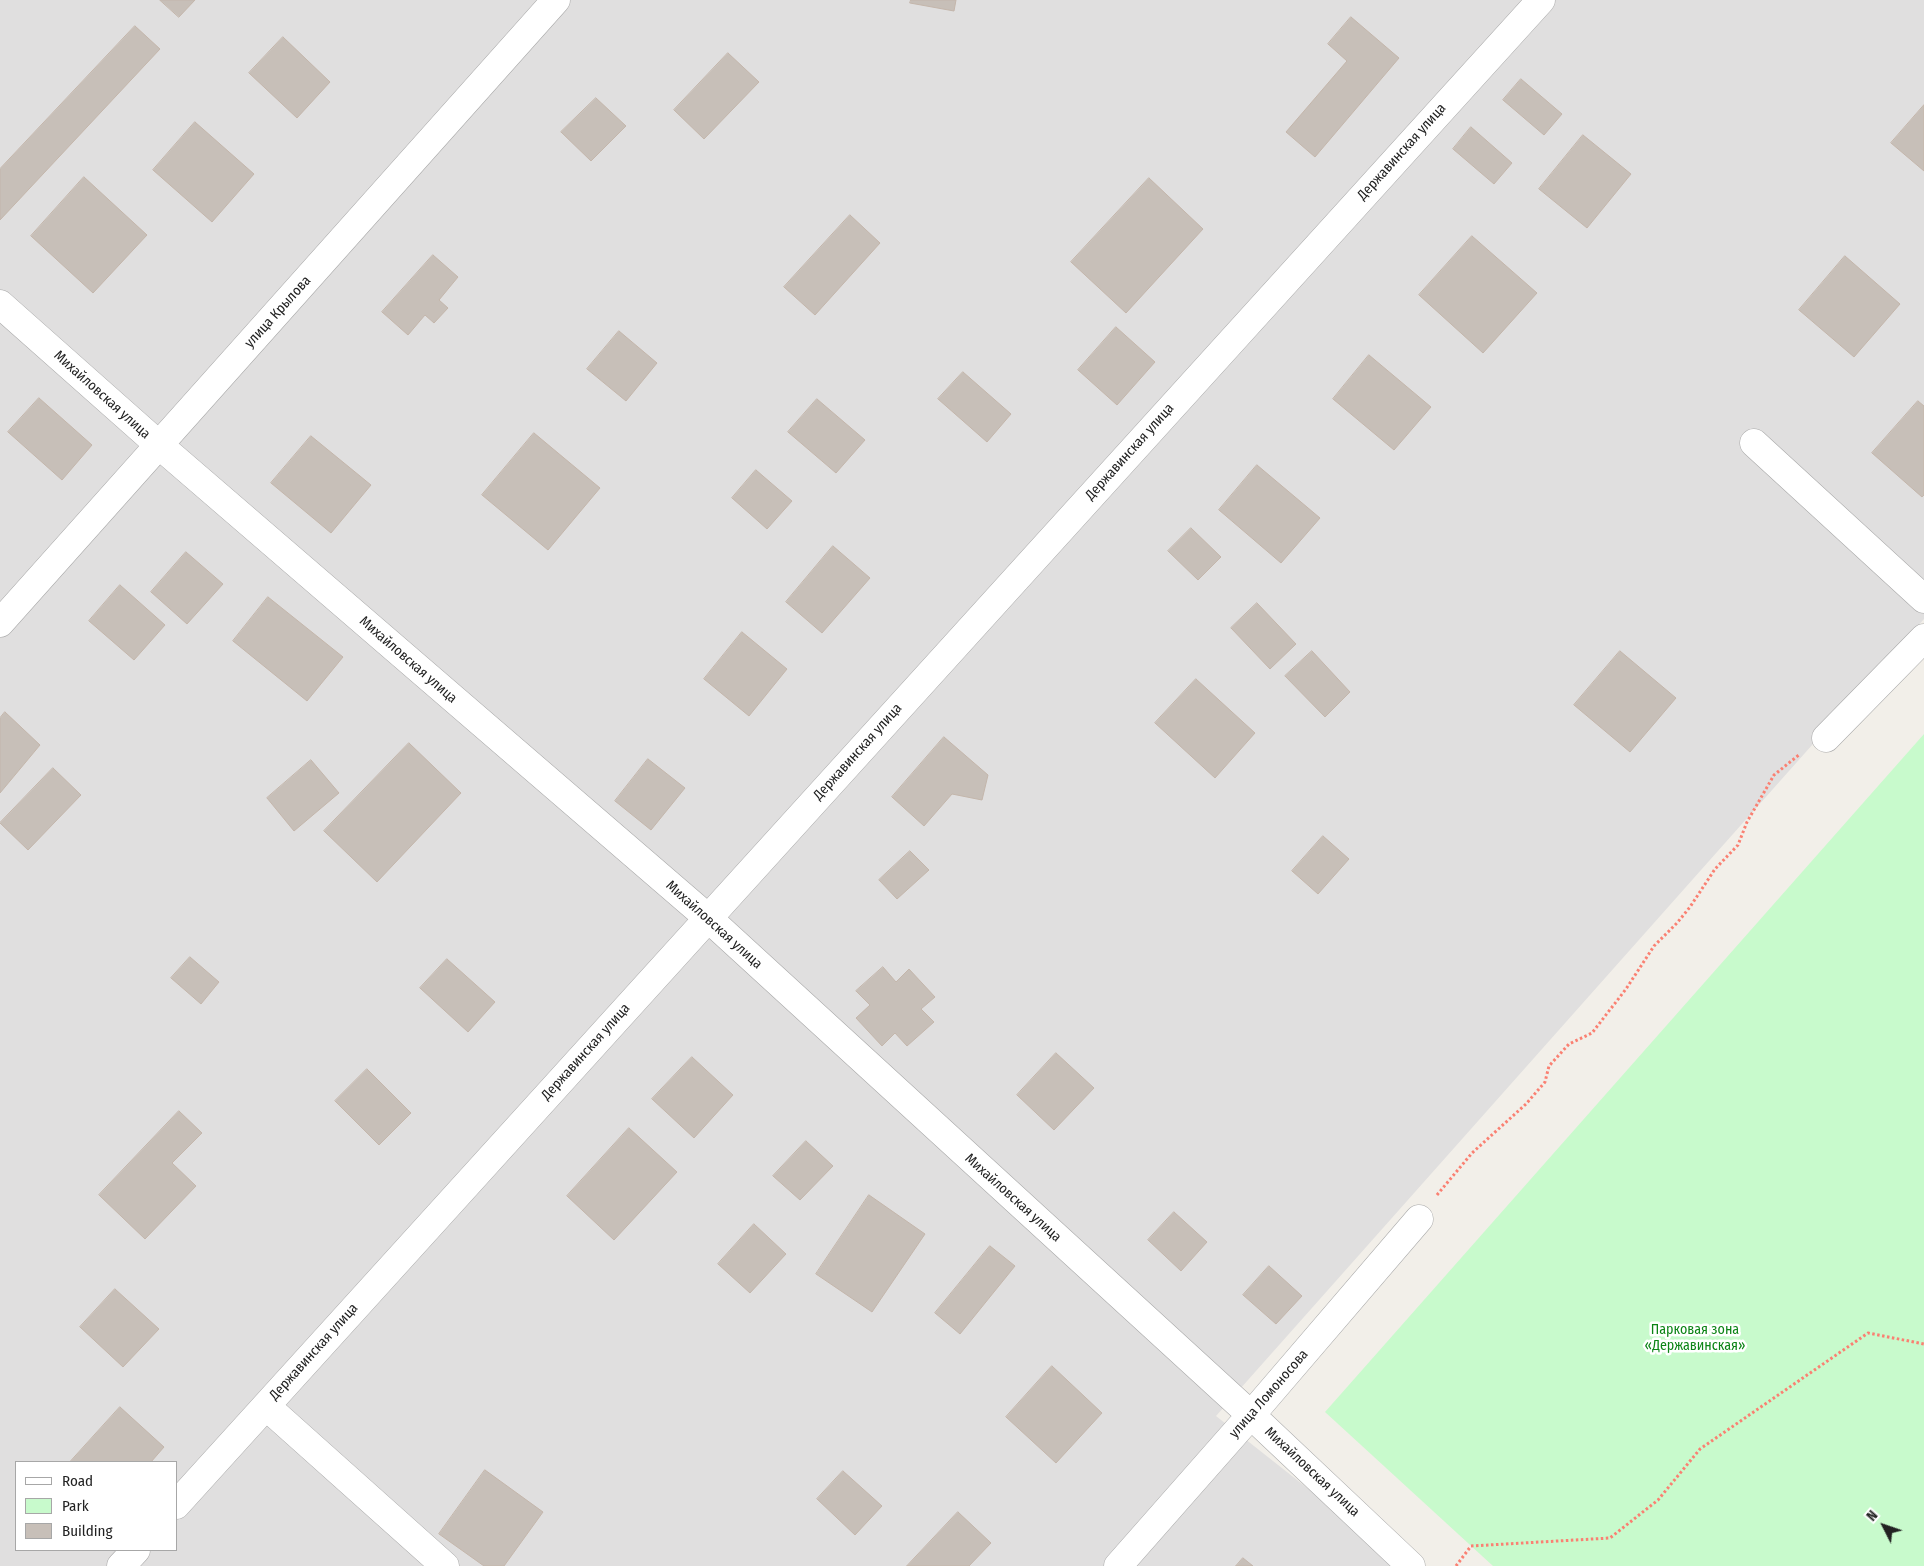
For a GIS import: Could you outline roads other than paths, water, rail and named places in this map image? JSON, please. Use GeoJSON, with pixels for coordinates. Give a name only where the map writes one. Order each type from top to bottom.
{"type":"FeatureCollection","features":[{"type":"Feature","properties":{"kind":"street","name":"улица Крылова"},"geometry":{"type":"LineString","coordinates":[[0,623],[556,0]]}},
{"type":"Feature","properties":{"kind":"street","name":"Державинская улица"},"geometry":{"type":"LineString","coordinates":[[178,1503],[1541,0]]}},
{"type":"Feature","properties":{"kind":"street","name":"Михайловская улица"},"geometry":{"type":"LineString","coordinates":[[0,304],[159,445],[708,918],[1251,1415],[1411,1566]]}},
{"type":"Feature","properties":{"kind":"street"},"geometry":{"type":"LineString","coordinates":[[1754,443],[1924,599]]}},
{"type":"Feature","properties":{"kind":"street"},"geometry":{"type":"LineString","coordinates":[[1826,738],[1924,638]]}},
{"type":"Feature","properties":{"kind":"street","name":"улица Ломоносова"},"geometry":{"type":"LineString","coordinates":[[1118,1566],[1251,1415],[1419,1219]]}},
{"type":"Feature","properties":{"kind":"street"},"geometry":{"type":"LineString","coordinates":[[266,1406],[445,1566]]}},
{"type":"Feature","properties":{"kind":"street"},"geometry":{"type":"LineString","coordinates":[[121,1566],[135,1551]]}},
{"type":"Feature","properties":{"kind":"park label","name":"Парковая зона «Державинская»"},"geometry":{"type":"Point","coordinates":[1695,1338]}}]}
